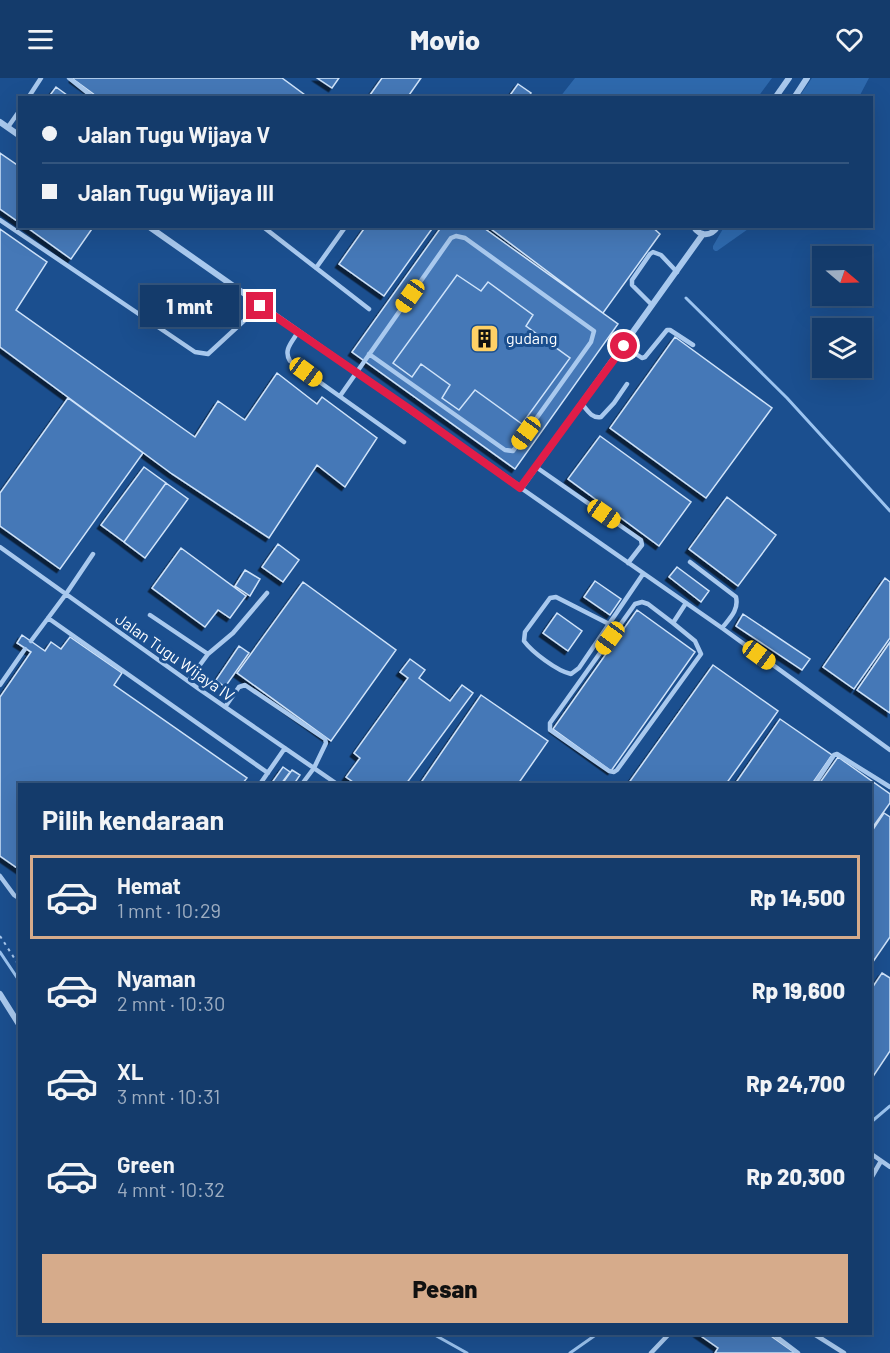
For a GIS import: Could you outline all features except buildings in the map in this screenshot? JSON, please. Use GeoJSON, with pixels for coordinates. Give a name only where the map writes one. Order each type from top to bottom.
{"type":"FeatureCollection","features":[{"type":"Feature","properties":{"kind":"street"},"geometry":{"type":"LineString","coordinates":[[776,96],[789,78]]}},
{"type":"Feature","properties":{"kind":"street"},"geometry":{"type":"LineString","coordinates":[[795,96],[807,78]]}},
{"type":"Feature","properties":{"kind":"street"},"geometry":{"type":"LineString","coordinates":[[0,122],[18,134]]}},
{"type":"Feature","properties":{"kind":"street"},"geometry":{"type":"LineString","coordinates":[[151,228],[520,488],[704,234]]}},
{"type":"Feature","properties":{"kind":"street"},"geometry":{"type":"LineString","coordinates":[[695,228],[699,233],[704,234],[713,233],[717,228]]}},
{"type":"Feature","properties":{"kind":"street"},"geometry":{"type":"LineString","coordinates":[[0,994],[18,1023]]}},
{"type":"Feature","properties":{"kind":"lane"},"geometry":{"type":"LineString","coordinates":[[29,96],[41,78]]}},
{"type":"Feature","properties":{"kind":"lane"},"geometry":{"type":"LineString","coordinates":[[69,78],[92,96]]}},
{"type":"Feature","properties":{"kind":"lane"},"geometry":{"type":"LineString","coordinates":[[8,127],[18,113]]}},
{"type":"Feature","properties":{"kind":"lane"},"geometry":{"type":"LineString","coordinates":[[0,220],[195,352],[208,354],[260,306]]}},
{"type":"Feature","properties":{"kind":"lane"},"geometry":{"type":"LineString","coordinates":[[265,228],[369,309]]}},
{"type":"Feature","properties":{"kind":"lane"},"geometry":{"type":"LineString","coordinates":[[316,268],[345,228]]}},
{"type":"Feature","properties":{"kind":"lane"},"geometry":{"type":"LineString","coordinates":[[340,396],[357,373],[369,354],[451,238],[456,236],[465,238],[594,331],[591,342],[513,451],[505,450],[369,354]]}},
{"type":"Feature","properties":{"kind":"lane"},"geometry":{"type":"LineString","coordinates":[[652,305],[632,285],[632,280],[650,254],[653,252],[661,255],[677,272]]}},
{"type":"Feature","properties":{"kind":"lane"},"geometry":{"type":"LineString","coordinates":[[624,346],[642,358],[645,357],[667,330],[693,345]]}},
{"type":"Feature","properties":{"kind":"lane"},"geometry":{"type":"LineString","coordinates":[[298,332],[286,351],[287,357],[404,442]]}},
{"type":"Feature","properties":{"kind":"lane"},"geometry":{"type":"LineString","coordinates":[[582,404],[592,415],[597,418],[601,417],[627,384]]}},
{"type":"Feature","properties":{"kind":"lane"},"geometry":{"type":"LineString","coordinates":[[536,467],[641,540],[642,545],[628,563]]}},
{"type":"Feature","properties":{"kind":"lane"},"geometry":{"type":"LineString","coordinates":[[520,488],[722,628],[890,750]]}},
{"type":"Feature","properties":{"kind":"lane","name":"Jalan Tugu Wijaya IV"},"geometry":{"type":"LineString","coordinates":[[0,547],[336,783]]}},
{"type":"Feature","properties":{"kind":"lane"},"geometry":{"type":"LineString","coordinates":[[31,641],[93,554]]}},
{"type":"Feature","properties":{"kind":"lane"},"geometry":{"type":"LineString","coordinates":[[690,562],[736,597],[738,603],[735,612],[722,628]]}},
{"type":"Feature","properties":{"kind":"lane"},"geometry":{"type":"LineString","coordinates":[[609,624],[556,597],[550,598],[525,632],[524,641],[528,647],[563,672],[571,674],[579,668],[609,624],[643,574]]}},
{"type":"Feature","properties":{"kind":"lane"},"geometry":{"type":"LineString","coordinates":[[188,681],[208,654],[232,633],[267,593]]}},
{"type":"Feature","properties":{"kind":"lane"},"geometry":{"type":"LineString","coordinates":[[642,602],[648,604],[673,623],[696,641],[701,654],[617,770],[609,771],[550,730],[550,723],[635,604],[642,602]]}},
{"type":"Feature","properties":{"kind":"lane"},"geometry":{"type":"LineString","coordinates":[[673,623],[686,603]]}},
{"type":"Feature","properties":{"kind":"lane"},"geometry":{"type":"LineString","coordinates":[[150,615],[208,654]]}},
{"type":"Feature","properties":{"kind":"lane"},"geometry":{"type":"LineString","coordinates":[[48,618],[268,773]]}},
{"type":"Feature","properties":{"kind":"lane"},"geometry":{"type":"LineString","coordinates":[[0,685],[25,649]]}},
{"type":"Feature","properties":{"kind":"lane"},"geometry":{"type":"LineString","coordinates":[[225,707],[239,687],[245,685],[325,740],[326,743],[314,768],[303,783]]}},
{"type":"Feature","properties":{"kind":"lane"},"geometry":{"type":"LineString","coordinates":[[261,783],[285,748]]}},
{"type":"Feature","properties":{"kind":"lane"},"geometry":{"type":"LineString","coordinates":[[816,783],[834,755],[837,754],[890,787]]}},
{"type":"Feature","properties":{"kind":"lane"},"geometry":{"type":"LineString","coordinates":[[0,876],[18,898]]}},
{"type":"Feature","properties":{"kind":"lane"},"geometry":{"type":"LineString","coordinates":[[872,1154],[890,1167]]}},
{"type":"Feature","properties":{"kind":"lane"},"geometry":{"type":"LineString","coordinates":[[872,1177],[881,1161]]}},
{"type":"Feature","properties":{"kind":"lane"},"geometry":{"type":"LineString","coordinates":[[651,1353],[668,1335]]}},
{"type":"Feature","properties":{"kind":"lane"},"geometry":{"type":"LineString","coordinates":[[774,1335],[798,1353]]}},
{"type":"Feature","properties":{"kind":"lane"},"geometry":{"type":"LineString","coordinates":[[816,1335],[844,1353]]}},
{"type":"Feature","properties":{"kind":"path"},"geometry":{"type":"LineString","coordinates":[[0,936],[18,965]]}},
{"type":"Feature","properties":{"kind":"shaded area"},"geometry":{"type":"Polygon","coordinates":[[[575,78],[772,78],[759,96],[561,96],[575,78]]]}},
{"type":"Feature","properties":{"kind":"shaded area"},"geometry":{"type":"Polygon","coordinates":[[[812,78],[869,78],[860,96],[800,96],[812,78]]]}},
{"type":"Feature","properties":{"kind":"shaded area"},"geometry":{"type":"Polygon","coordinates":[[[723,228],[750,228],[717,251],[713,249],[723,228]]]}},
{"type":"Feature","properties":{"kind":"waterway"},"geometry":{"type":"LineString","coordinates":[[686,298],[787,398],[890,511]]}},
{"type":"Feature","properties":{"kind":"waterway"},"geometry":{"type":"LineString","coordinates":[[0,952],[18,979]]}},
{"type":"Feature","properties":{"kind":"waterway"},"geometry":{"type":"LineString","coordinates":[[872,1121],[890,1106]]}},
{"type":"Feature","properties":{"kind":"waterway"},"geometry":{"type":"LineString","coordinates":[[435,1335],[467,1353]]}},
{"type":"Feature","properties":{"kind":"waterway"},"geometry":{"type":"LineString","coordinates":[[570,1353],[596,1335]]}},
{"type":"Feature","properties":{"kind":"place","name":"gudang"},"geometry":{"type":"Point","coordinates":[485,338]}},
{"type":"Feature","properties":{"kind":"route"},"geometry":{"type":"LineString","coordinates":[[260,306],[520,488],[624,346]]}}]}
